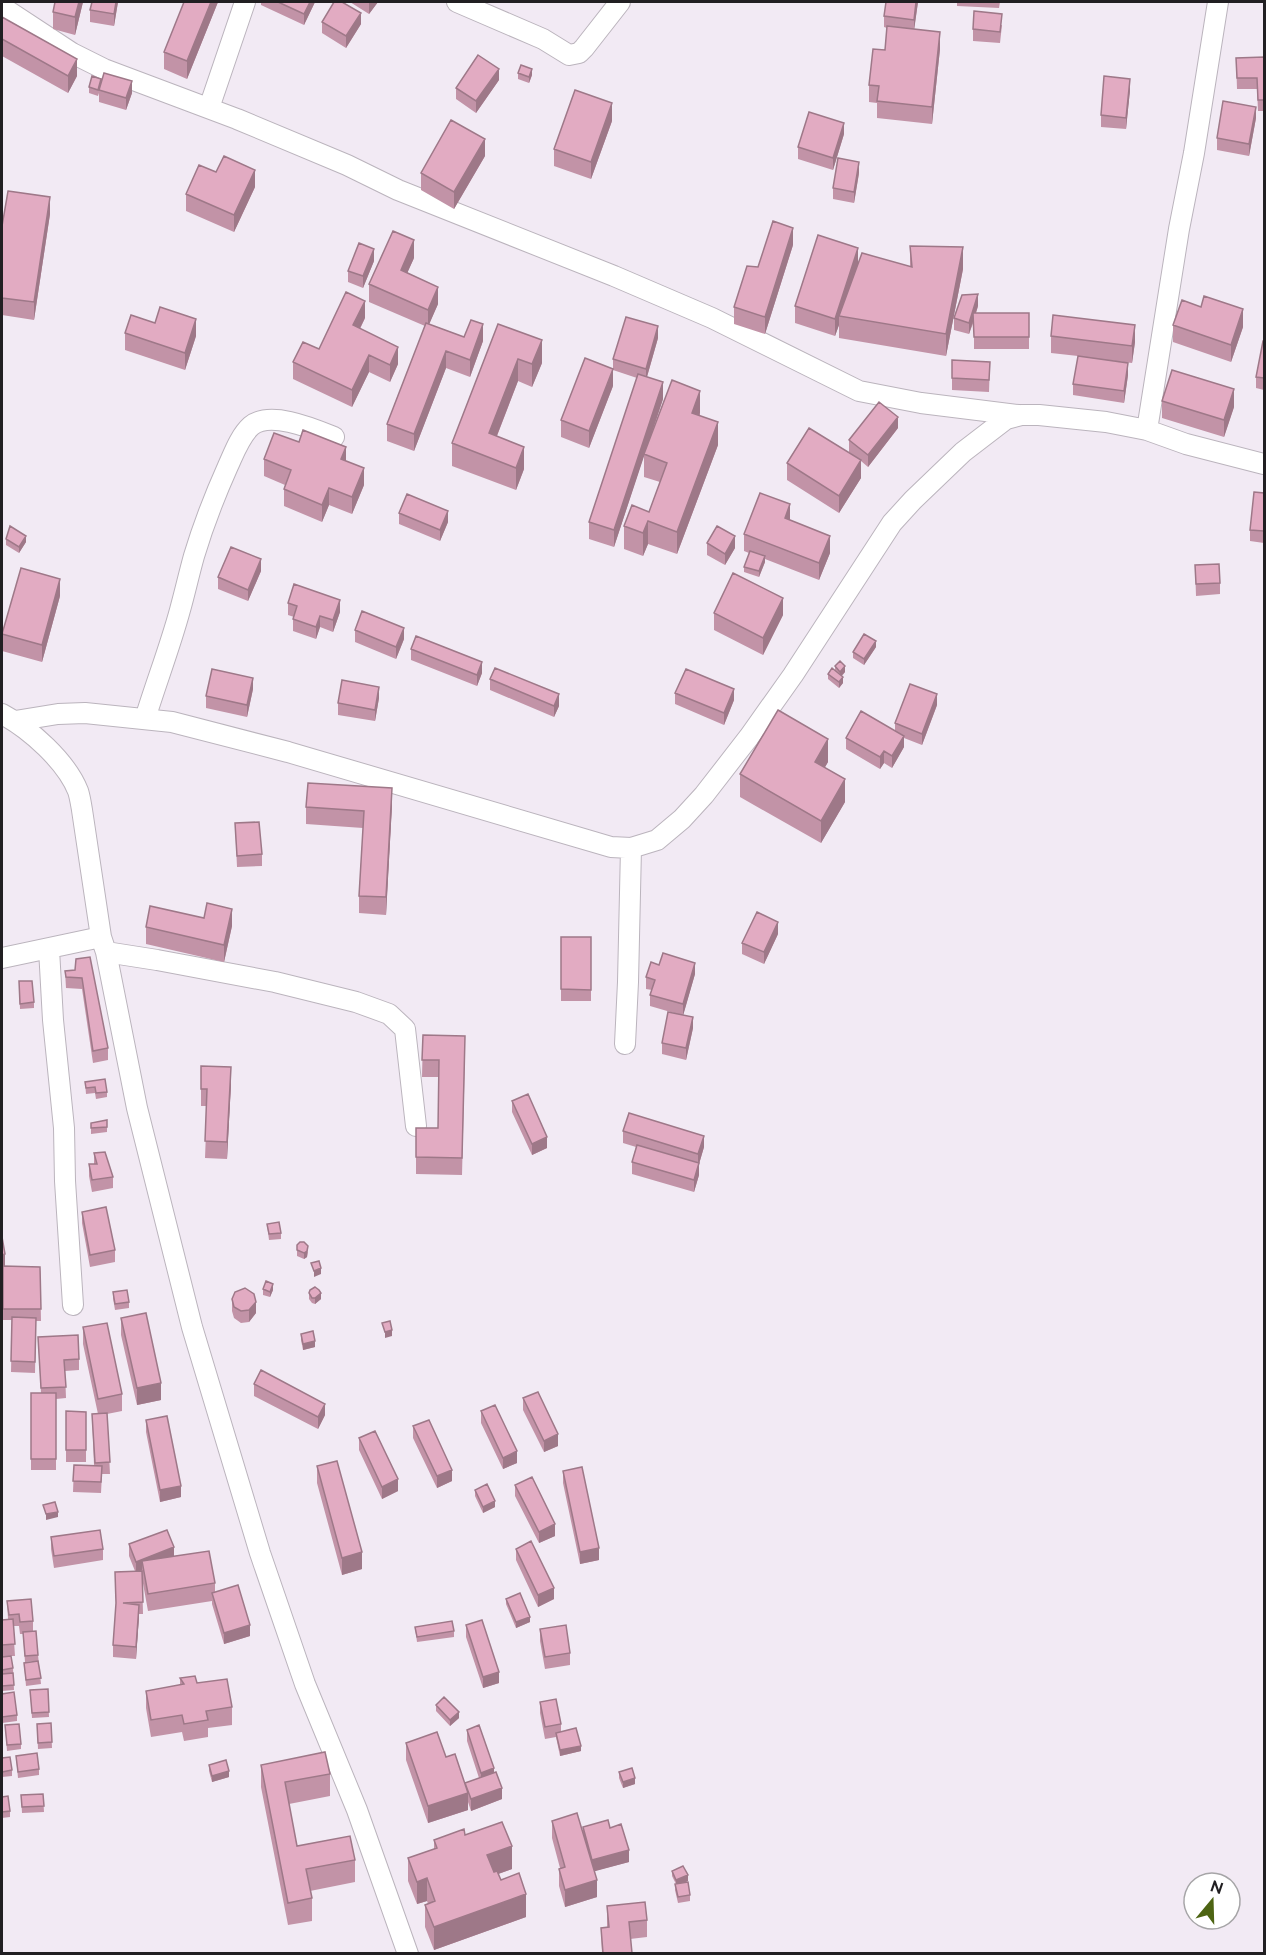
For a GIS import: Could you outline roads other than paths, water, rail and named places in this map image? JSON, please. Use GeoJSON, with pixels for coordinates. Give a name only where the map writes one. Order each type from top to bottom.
{"type":"FeatureCollection","features":[{"type":"Feature","properties":{"kind":"street"},"geometry":{"type":"LineString","coordinates":[[208,108],[245,2]]}},
{"type":"Feature","properties":{"kind":"street"},"geometry":{"type":"LineString","coordinates":[[457,2],[543,39],[569,55],[574,55],[584,48],[620,2]]}},
{"type":"Feature","properties":{"kind":"street"},"geometry":{"type":"LineString","coordinates":[[1147,430],[1218,2]]}},
{"type":"Feature","properties":{"kind":"street"},"geometry":{"type":"LineString","coordinates":[[2,7],[72,53],[104,69],[208,108],[347,165],[398,190],[614,276],[712,318],[859,391],[921,403],[1021,415],[1084,418],[1147,430],[1186,444],[1264,464]]}},
{"type":"Feature","properties":{"kind":"street"},"geometry":{"type":"LineString","coordinates":[[8,717],[85,712],[172,722],[288,752],[610,847],[631,848],[657,840],[682,819],[704,795],[750,737],[793,675],[892,523],[963,452],[1005,419],[1021,415]]}},
{"type":"Feature","properties":{"kind":"street"},"geometry":{"type":"LineString","coordinates":[[145,719],[180,612],[208,515],[242,439],[251,426],[272,419],[334,437]]}},
{"type":"Feature","properties":{"kind":"street"},"geometry":{"type":"LineString","coordinates":[[8,717],[56,757],[78,791],[103,945],[137,1108],[192,1327],[256,1542],[305,1684],[357,1810],[408,1953]]}},
{"type":"Feature","properties":{"kind":"street"},"geometry":{"type":"LineString","coordinates":[[625,1044],[631,848]]}},
{"type":"Feature","properties":{"kind":"street"},"geometry":{"type":"LineString","coordinates":[[2,958],[49,949],[103,945],[157,960],[275,982],[378,1009],[389,1014],[405,1029],[416,1126]]}},
{"type":"Feature","properties":{"kind":"street"},"geometry":{"type":"LineString","coordinates":[[49,949],[52,1020],[64,1128],[72,1305]]}}]}
